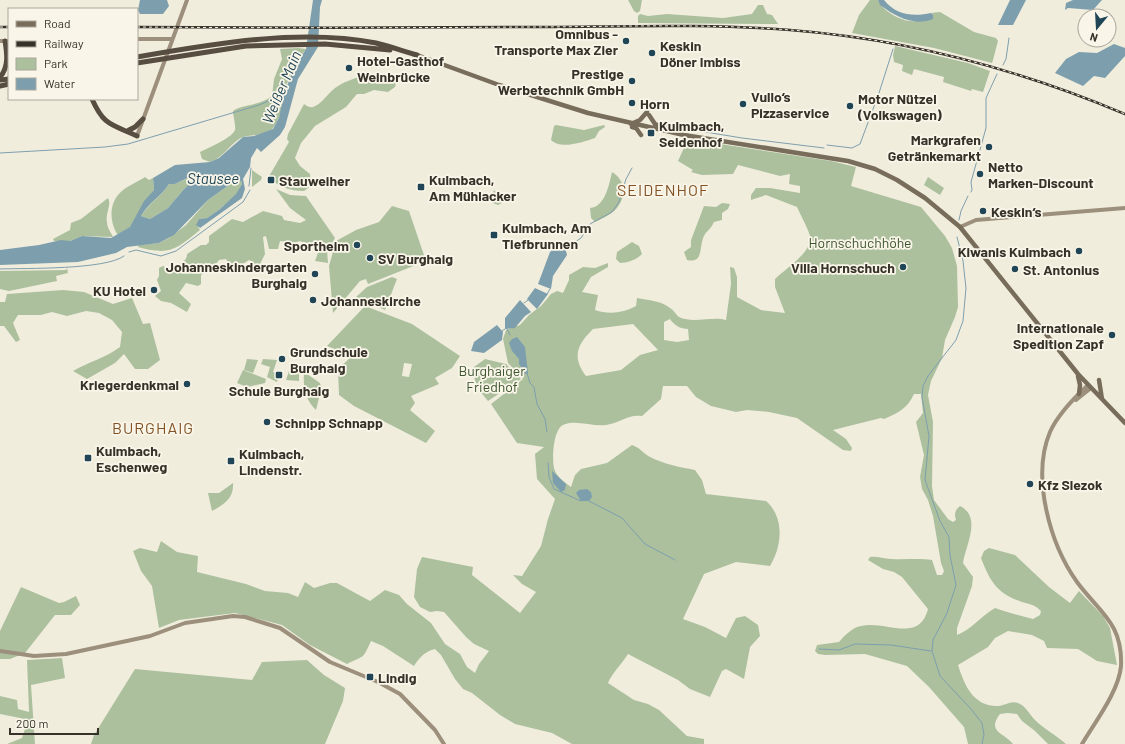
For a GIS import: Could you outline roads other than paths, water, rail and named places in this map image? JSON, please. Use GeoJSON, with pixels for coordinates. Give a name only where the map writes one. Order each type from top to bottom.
{"type":"FeatureCollection","features":[{"type":"Feature","properties":{"kind":"highway"},"geometry":{"type":"LineString","coordinates":[[0,76],[6,67],[8,56],[5,41]]}},
{"type":"Feature","properties":{"kind":"highway"},"geometry":{"type":"LineString","coordinates":[[138,57],[208,48],[303,41],[325,41],[401,50],[416,55]]}},
{"type":"Feature","properties":{"kind":"highway"},"geometry":{"type":"LineString","coordinates":[[138,63],[208,48]]}},
{"type":"Feature","properties":{"kind":"highway"},"geometry":{"type":"LineString","coordinates":[[92,100],[97,112],[106,122],[137,134]]}},
{"type":"Feature","properties":{"kind":"highway"},"geometry":{"type":"LineString","coordinates":[[95,100],[95,106]]}},
{"type":"Feature","properties":{"kind":"highway"},"geometry":{"type":"LineString","coordinates":[[127,130],[135,127],[143,119]]}},
{"type":"Feature","properties":{"kind":"main road"},"geometry":{"type":"LineString","coordinates":[[416,55],[542,100],[628,123],[684,135],[848,161],[875,169],[897,180],[925,198],[960,227],[1078,374],[1125,423]]}},
{"type":"Feature","properties":{"kind":"main road"},"geometry":{"type":"LineString","coordinates":[[628,123],[640,120],[648,113],[654,124],[684,135]]}},
{"type":"Feature","properties":{"kind":"main road"},"geometry":{"type":"LineString","coordinates":[[628,123],[636,128],[641,134]]}},
{"type":"Feature","properties":{"kind":"main road"},"geometry":{"type":"LineString","coordinates":[[1078,374],[1080,385],[1079,394]]}},
{"type":"Feature","properties":{"kind":"main road"},"geometry":{"type":"LineString","coordinates":[[1098,380],[1102,399]]}},
{"type":"Feature","properties":{"kind":"street"},"geometry":{"type":"LineString","coordinates":[[137,134],[187,0]]}},
{"type":"Feature","properties":{"kind":"street"},"geometry":{"type":"LineString","coordinates":[[138,39],[172,39]]}},
{"type":"Feature","properties":{"kind":"street"},"geometry":{"type":"LineString","coordinates":[[960,227],[976,220],[1125,208]]}},
{"type":"Feature","properties":{"kind":"street"},"geometry":{"type":"LineString","coordinates":[[1082,744],[1119,678],[1121,667],[1119,646],[1113,626],[1108,617],[1083,590],[1069,570],[1052,531],[1045,500],[1043,476],[1044,449],[1052,428],[1079,394],[1089,386]]}},
{"type":"Feature","properties":{"kind":"street"},"geometry":{"type":"LineString","coordinates":[[1067,408],[1089,386]]}},
{"type":"Feature","properties":{"kind":"street"},"geometry":{"type":"LineString","coordinates":[[0,651],[34,656],[72,653],[150,636],[184,623],[226,616],[245,617],[280,628],[330,662],[378,682],[400,694],[435,730],[444,744]]}},
{"type":"Feature","properties":{"kind":"water"},"geometry":{"type":"Polygon","coordinates":[[[140,0],[167,0],[169,6],[163,14],[140,14],[138,10],[140,0]]]}},
{"type":"Feature","properties":{"kind":"water","name":"Stausee"},"geometry":{"type":"Polygon","coordinates":[[[313,0],[322,0],[320,7],[318,47],[298,79],[285,127],[280,135],[261,152],[257,148],[251,158],[250,167],[243,179],[245,189],[242,198],[200,228],[196,225],[199,219],[207,218],[220,209],[236,194],[242,184],[241,181],[236,180],[208,200],[174,235],[159,243],[127,247],[116,253],[78,262],[0,265],[0,250],[39,245],[61,240],[70,241],[82,236],[111,238],[130,227],[144,201],[154,190],[153,178],[175,165],[210,162],[219,158],[243,137],[254,136],[273,129],[279,118],[284,94],[293,70],[306,49],[313,0]],[[194,175],[175,184],[169,184],[147,207],[141,216],[150,219],[168,208],[184,189],[196,178],[194,175]]]}},
{"type":"Feature","properties":{"kind":"water"},"geometry":{"type":"Polygon","coordinates":[[[878,0],[884,0],[894,9],[905,14],[918,15],[931,13],[933,15],[933,19],[919,22],[905,19],[880,5],[878,0]]]}},
{"type":"Feature","properties":{"kind":"water"},"geometry":{"type":"Polygon","coordinates":[[[1010,0],[1026,0],[1013,25],[998,25],[1010,0]]]}},
{"type":"Feature","properties":{"kind":"water"},"geometry":{"type":"Polygon","coordinates":[[[1073,0],[1102,0],[1095,8],[1068,8],[1065,10],[1066,3],[1073,0]]]}},
{"type":"Feature","properties":{"kind":"water"},"geometry":{"type":"Polygon","coordinates":[[[1117,45],[1125,48],[1125,56],[1105,78],[1094,76],[1083,86],[1055,73],[1066,59],[1079,52],[1097,53],[1106,48],[1117,48],[1117,45]]]}},
{"type":"Feature","properties":{"kind":"water"},"geometry":{"type":"Polygon","coordinates":[[[558,244],[566,251],[567,255],[553,276],[551,289],[538,284],[550,252],[558,244]]]}},
{"type":"Feature","properties":{"kind":"water"},"geometry":{"type":"Polygon","coordinates":[[[535,288],[548,294],[537,309],[527,299],[535,288]]]}},
{"type":"Feature","properties":{"kind":"water"},"geometry":{"type":"Polygon","coordinates":[[[520,300],[531,312],[525,316],[515,328],[505,329],[505,318],[520,300]]]}},
{"type":"Feature","properties":{"kind":"water"},"geometry":{"type":"Polygon","coordinates":[[[497,325],[503,332],[502,340],[484,353],[471,351],[474,342],[497,325]]]}},
{"type":"Feature","properties":{"kind":"water"},"geometry":{"type":"Polygon","coordinates":[[[517,337],[525,347],[528,373],[525,374],[519,364],[519,359],[512,351],[509,343],[512,339],[517,337]]]}},
{"type":"Feature","properties":{"kind":"water"},"geometry":{"type":"Polygon","coordinates":[[[552,471],[566,484],[565,490],[561,492],[553,483],[552,471]]]}},
{"type":"Feature","properties":{"kind":"water"},"geometry":{"type":"Polygon","coordinates":[[[587,489],[591,492],[592,497],[589,501],[581,501],[576,493],[579,490],[587,489]]]}},
{"type":"Feature","properties":{"kind":"waterway"},"geometry":{"type":"LineString","coordinates":[[1003,65],[1006,59],[1009,38]]}},
{"type":"Feature","properties":{"kind":"waterway"},"geometry":{"type":"LineString","coordinates":[[827,145],[852,148],[860,144],[879,93],[893,49]]}},
{"type":"Feature","properties":{"kind":"waterway"},"geometry":{"type":"LineString","coordinates":[[971,192],[971,182],[986,128],[986,98],[997,74]]}},
{"type":"Feature","properties":{"kind":"waterway","name":"Weißer Main"},"geometry":{"type":"LineString","coordinates":[[0,153],[105,147],[128,144],[259,105],[285,94]]}},
{"type":"Feature","properties":{"kind":"waterway"},"geometry":{"type":"LineString","coordinates":[[663,125],[742,138],[824,148]]}},
{"type":"Feature","properties":{"kind":"waterway"},"geometry":{"type":"LineString","coordinates":[[249,186],[251,168]]}},
{"type":"Feature","properties":{"kind":"waterway"},"geometry":{"type":"LineString","coordinates":[[561,246],[572,244],[581,238],[590,224],[612,212],[619,202],[626,179],[632,168]]}},
{"type":"Feature","properties":{"kind":"waterway"},"geometry":{"type":"LineString","coordinates":[[129,252],[136,250],[161,256],[176,251],[243,202],[250,190]]}},
{"type":"Feature","properties":{"kind":"waterway"},"geometry":{"type":"LineString","coordinates":[[959,220],[961,211],[968,196]]}},
{"type":"Feature","properties":{"kind":"waterway"},"geometry":{"type":"LineString","coordinates":[[957,237],[963,261],[966,288],[963,321],[956,340],[928,376],[923,386],[922,397],[929,436],[925,480],[940,521],[949,537],[950,555],[956,585],[947,613],[933,640],[932,651],[940,676],[982,723],[984,735],[982,744]]}},
{"type":"Feature","properties":{"kind":"waterway"},"geometry":{"type":"LineString","coordinates":[[0,269],[83,266],[114,261],[124,256]]}},
{"type":"Feature","properties":{"kind":"waterway"},"geometry":{"type":"LineString","coordinates":[[547,294],[550,289]]}},
{"type":"Feature","properties":{"kind":"waterway"},"geometry":{"type":"LineString","coordinates":[[524,303],[528,300]]}},
{"type":"Feature","properties":{"kind":"waterway"},"geometry":{"type":"LineString","coordinates":[[507,329],[510,335]]}},
{"type":"Feature","properties":{"kind":"waterway"},"geometry":{"type":"LineString","coordinates":[[527,373],[530,383],[534,387],[537,404],[545,419],[547,432]]}},
{"type":"Feature","properties":{"kind":"waterway"},"geometry":{"type":"LineString","coordinates":[[548,463],[549,477],[554,489],[581,501]]}},
{"type":"Feature","properties":{"kind":"waterway"},"geometry":{"type":"LineString","coordinates":[[589,501],[622,518],[645,544],[675,560]]}},
{"type":"Feature","properties":{"kind":"waterway"},"geometry":{"type":"LineString","coordinates":[[819,649],[839,650],[855,644],[891,645],[931,651]]}},
{"type":"Feature","properties":{"kind":"railway"},"geometry":{"type":"LineString","coordinates":[[138,27],[379,28],[690,26],[790,30],[833,34],[876,41],[961,58],[1044,83],[1125,114]]}},
{"type":"Feature","properties":{"kind":"railway"},"geometry":{"type":"LineString","coordinates":[[0,27],[8,27]]}},
{"type":"Feature","properties":{"kind":"place","name":"Omnibus - Transporte Max Zier"},"geometry":{"type":"Point","coordinates":[626,41]}},
{"type":"Feature","properties":{"kind":"place","name":"Keskin Döner Imbiss"},"geometry":{"type":"Point","coordinates":[652,53]}},
{"type":"Feature","properties":{"kind":"place","name":"Hotel-Gasthof Weinbrücke"},"geometry":{"type":"Point","coordinates":[349,68]}},
{"type":"Feature","properties":{"kind":"place","name":"Prestige Werbetechnik GmbH"},"geometry":{"type":"Point","coordinates":[632,81]}},
{"type":"Feature","properties":{"kind":"place","name":"Horn"},"geometry":{"type":"Point","coordinates":[632,103]}},
{"type":"Feature","properties":{"kind":"place","name":"Vullo‘s Pizzaservice"},"geometry":{"type":"Point","coordinates":[743,104]}},
{"type":"Feature","properties":{"kind":"place","name":"Motor Nützel (Volkswagen)"},"geometry":{"type":"Point","coordinates":[850,106]}},
{"type":"Feature","properties":{"kind":"place","name":"Kulmbach, Seidenhof"},"geometry":{"type":"Point","coordinates":[651,133]}},
{"type":"Feature","properties":{"kind":"place","name":"Markgrafen Getränkemarkt"},"geometry":{"type":"Point","coordinates":[989,147]}},
{"type":"Feature","properties":{"kind":"place","name":"Netto Marken-Discount"},"geometry":{"type":"Point","coordinates":[980,174]}},
{"type":"Feature","properties":{"kind":"place","name":"Stauweiher"},"geometry":{"type":"Point","coordinates":[271,180]}},
{"type":"Feature","properties":{"kind":"place","name":"Kulmbach, Am Mühlacker"},"geometry":{"type":"Point","coordinates":[421,187]}},
{"type":"Feature","properties":{"kind":"place","name":"Keskin‘s"},"geometry":{"type":"Point","coordinates":[983,211]}},
{"type":"Feature","properties":{"kind":"place","name":"Kulmbach, Am Tiefbrunnen"},"geometry":{"type":"Point","coordinates":[494,235]}},
{"type":"Feature","properties":{"kind":"place","name":"Sportheim"},"geometry":{"type":"Point","coordinates":[357,245]}},
{"type":"Feature","properties":{"kind":"place","name":"Kiwanis Kulmbach"},"geometry":{"type":"Point","coordinates":[1079,251]}},
{"type":"Feature","properties":{"kind":"place","name":"SV Burghaig"},"geometry":{"type":"Point","coordinates":[370,258]}},
{"type":"Feature","properties":{"kind":"place","name":"Villa Hornschuch"},"geometry":{"type":"Point","coordinates":[903,267]}},
{"type":"Feature","properties":{"kind":"place","name":"St. Antonius"},"geometry":{"type":"Point","coordinates":[1015,269]}},
{"type":"Feature","properties":{"kind":"place","name":"Johanneskindergarten Burghaig"},"geometry":{"type":"Point","coordinates":[315,274]}},
{"type":"Feature","properties":{"kind":"place","name":"KU Hotel"},"geometry":{"type":"Point","coordinates":[154,290]}},
{"type":"Feature","properties":{"kind":"place","name":"Johanneskirche"},"geometry":{"type":"Point","coordinates":[313,300]}},
{"type":"Feature","properties":{"kind":"place","name":"Internationale Spedition Zapf"},"geometry":{"type":"Point","coordinates":[1112,335]}},
{"type":"Feature","properties":{"kind":"place","name":"Grundschule Burghaig"},"geometry":{"type":"Point","coordinates":[282,359]}},
{"type":"Feature","properties":{"kind":"place","name":"Schule Burghaig"},"geometry":{"type":"Point","coordinates":[279,375]}},
{"type":"Feature","properties":{"kind":"place","name":"Kriegerdenkmal"},"geometry":{"type":"Point","coordinates":[187,384]}},
{"type":"Feature","properties":{"kind":"place","name":"Schnipp Schnapp"},"geometry":{"type":"Point","coordinates":[267,422]}},
{"type":"Feature","properties":{"kind":"place","name":"Kulmbach, Eschenweg"},"geometry":{"type":"Point","coordinates":[88,458]}},
{"type":"Feature","properties":{"kind":"place","name":"Kulmbach, Lindenstr."},"geometry":{"type":"Point","coordinates":[231,461]}},
{"type":"Feature","properties":{"kind":"place","name":"Kfz Slezok"},"geometry":{"type":"Point","coordinates":[1030,484]}},
{"type":"Feature","properties":{"kind":"place","name":"Lindig"},"geometry":{"type":"Point","coordinates":[370,677]}},
{"type":"Feature","properties":{"kind":"district","name":"SEIDENHOF"},"geometry":{"type":"Point","coordinates":[663,189]}},
{"type":"Feature","properties":{"kind":"district","name":"BURGHAIG"},"geometry":{"type":"Point","coordinates":[153,427]}},
{"type":"Feature","properties":{"kind":"park label","name":"Hornschuchhöhe"},"geometry":{"type":"Point","coordinates":[860,242]}},
{"type":"Feature","properties":{"kind":"park label","name":"Burghaiger Friedhof"},"geometry":{"type":"Point","coordinates":[492,378]}}]}
